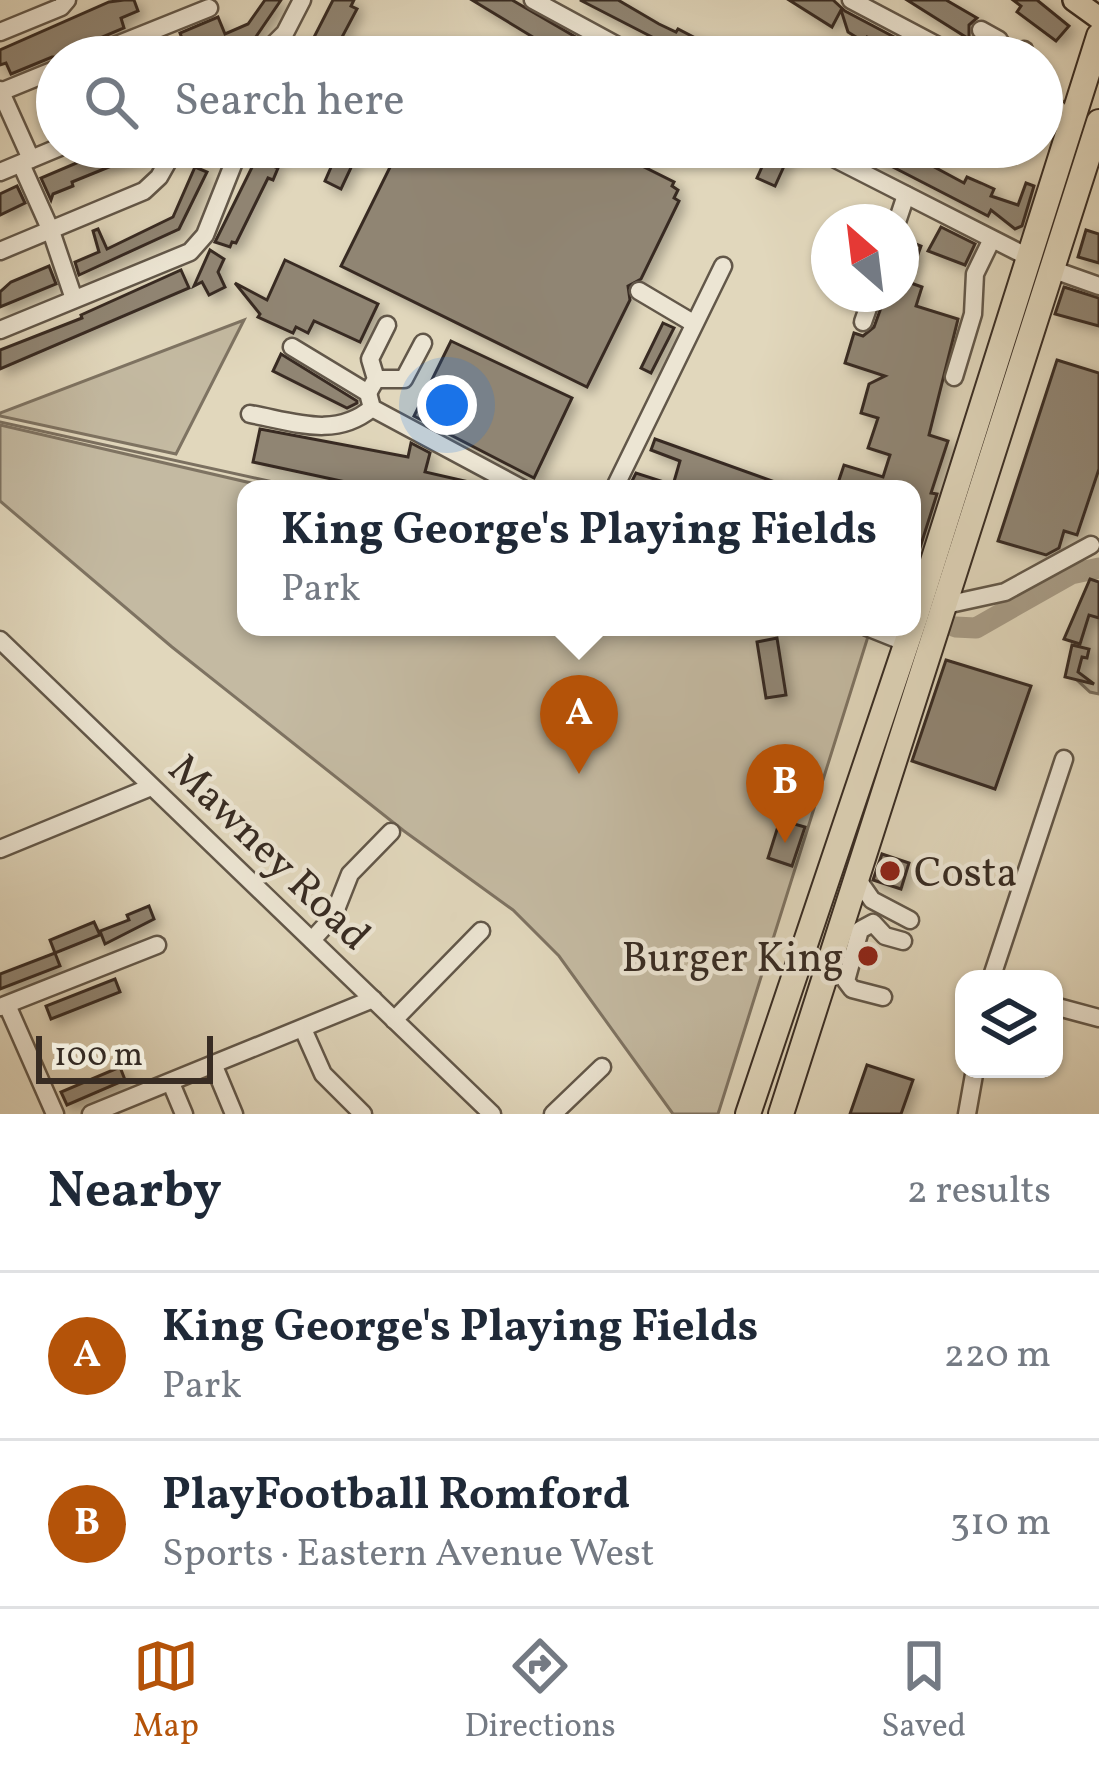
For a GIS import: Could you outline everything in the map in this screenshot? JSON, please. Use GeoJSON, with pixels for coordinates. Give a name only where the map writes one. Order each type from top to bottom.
{"type":"FeatureCollection","features":[{"type":"Feature","properties":{"kind":"highway"},"geometry":{"type":"LineString","coordinates":[[1063,152],[1099,37]]}},
{"type":"Feature","properties":{"kind":"highway"},"geometry":{"type":"LineString","coordinates":[[781,1114],[1097,133]]}},
{"type":"Feature","properties":{"kind":"highway"},"geometry":{"type":"LineString","coordinates":[[921,593],[1058,168]]}},
{"type":"Feature","properties":{"kind":"highway"},"geometry":{"type":"LineString","coordinates":[[748,1114],[909,636]]}},
{"type":"Feature","properties":{"kind":"main road"},"geometry":{"type":"LineString","coordinates":[[1075,0],[1099,18]]}},
{"type":"Feature","properties":{"kind":"street"},"geometry":{"type":"LineString","coordinates":[[0,32],[68,0]]}},
{"type":"Feature","properties":{"kind":"street"},"geometry":{"type":"LineString","coordinates":[[279,36],[302,0]]}},
{"type":"Feature","properties":{"kind":"street"},"geometry":{"type":"LineString","coordinates":[[532,0],[599,36]]}},
{"type":"Feature","properties":{"kind":"street"},"geometry":{"type":"LineString","coordinates":[[851,0],[919,36]]}},
{"type":"Feature","properties":{"kind":"street"},"geometry":{"type":"LineString","coordinates":[[139,36],[208,8]]}},
{"type":"Feature","properties":{"kind":"street"},"geometry":{"type":"LineString","coordinates":[[981,30],[992,36]]}},
{"type":"Feature","properties":{"kind":"street"},"geometry":{"type":"LineString","coordinates":[[36,77],[2,91],[74,299]]}},
{"type":"Feature","properties":{"kind":"street"},"geometry":{"type":"LineString","coordinates":[[0,172],[36,157]]}},
{"type":"Feature","properties":{"kind":"street"},"geometry":{"type":"LineString","coordinates":[[0,251],[144,191],[164,168]]}},
{"type":"Feature","properties":{"kind":"street"},"geometry":{"type":"LineString","coordinates":[[0,330],[190,252],[205,236],[232,168]]}},
{"type":"Feature","properties":{"kind":"street"},"geometry":{"type":"LineString","coordinates":[[853,168],[1030,258]]}},
{"type":"Feature","properties":{"kind":"street"},"geometry":{"type":"LineString","coordinates":[[903,204],[906,195]]}},
{"type":"Feature","properties":{"kind":"street"},"geometry":{"type":"LineString","coordinates":[[954,377],[973,314],[975,274],[991,241]]}},
{"type":"Feature","properties":{"kind":"street"},"geometry":{"type":"LineString","coordinates":[[618,480],[722,266]]}},
{"type":"Feature","properties":{"kind":"street"},"geometry":{"type":"LineString","coordinates":[[1054,270],[1099,286]]}},
{"type":"Feature","properties":{"kind":"street"},"geometry":{"type":"LineString","coordinates":[[639,291],[694,323]]}},
{"type":"Feature","properties":{"kind":"street"},"geometry":{"type":"LineString","coordinates":[[863,322],[867,312]]}},
{"type":"Feature","properties":{"kind":"street"},"geometry":{"type":"LineString","coordinates":[[250,414],[334,428],[357,421],[372,393],[370,359],[387,325]]}},
{"type":"Feature","properties":{"kind":"street"},"geometry":{"type":"LineString","coordinates":[[372,393],[404,379],[424,343]]}},
{"type":"Feature","properties":{"kind":"street"},"geometry":{"type":"LineString","coordinates":[[292,347],[509,480]]}},
{"type":"Feature","properties":{"kind":"street"},"geometry":{"type":"LineString","coordinates":[[941,606],[1005,592],[1091,545]]}},
{"type":"Feature","properties":{"kind":"street"},"geometry":{"type":"LineString","coordinates":[[952,574],[980,598]]}},
{"type":"Feature","properties":{"kind":"street"},"geometry":{"type":"LineString","coordinates":[[890,636],[907,643]]}},
{"type":"Feature","properties":{"kind":"street","name":"Mawney Road"},"geometry":{"type":"LineString","coordinates":[[0,640],[492,1114]]}},
{"type":"Feature","properties":{"kind":"street"},"geometry":{"type":"LineString","coordinates":[[994,970],[1064,759]]}},
{"type":"Feature","properties":{"kind":"street"},"geometry":{"type":"LineString","coordinates":[[0,849],[152,787]]}},
{"type":"Feature","properties":{"kind":"street"},"geometry":{"type":"LineString","coordinates":[[312,940],[333,917],[350,874],[388,843]]}},
{"type":"Feature","properties":{"kind":"street"},"geometry":{"type":"LineString","coordinates":[[856,877],[872,900],[910,920]]}},
{"type":"Feature","properties":{"kind":"street"},"geometry":{"type":"LineString","coordinates":[[842,922],[885,910]]}},
{"type":"Feature","properties":{"kind":"street"},"geometry":{"type":"LineString","coordinates":[[883,997],[852,989],[846,981],[860,930],[873,923],[885,937],[903,941]]}},
{"type":"Feature","properties":{"kind":"street"},"geometry":{"type":"LineString","coordinates":[[394,1020],[481,931]]}},
{"type":"Feature","properties":{"kind":"street"},"geometry":{"type":"LineString","coordinates":[[56,1114],[3,1006],[157,945]]}},
{"type":"Feature","properties":{"kind":"street"},"geometry":{"type":"LineString","coordinates":[[91,1114],[373,999]]}},
{"type":"Feature","properties":{"kind":"street"},"geometry":{"type":"LineString","coordinates":[[1063,1008],[1099,1018]]}},
{"type":"Feature","properties":{"kind":"street"},"geometry":{"type":"LineString","coordinates":[[303,1029],[323,1074],[364,1114]]}},
{"type":"Feature","properties":{"kind":"street"},"geometry":{"type":"LineString","coordinates":[[214,1066],[234,1114]]}},
{"type":"Feature","properties":{"kind":"street"},"geometry":{"type":"LineString","coordinates":[[554,1114],[602,1067]]}},
{"type":"Feature","properties":{"kind":"street"},"geometry":{"type":"LineString","coordinates":[[967,1114],[973,1078]]}},
{"type":"Feature","properties":{"kind":"street"},"geometry":{"type":"LineString","coordinates":[[171,1083],[184,1114]]}},
{"type":"Feature","properties":{"kind":"shaded area"},"geometry":{"type":"Polygon","coordinates":[[[244,320],[176,454],[0,416],[0,413],[244,320]]]}},
{"type":"Feature","properties":{"kind":"shaded area"},"geometry":{"type":"Polygon","coordinates":[[[0,425],[238,480],[237,636],[868,636],[718,1114],[673,1114],[559,956],[513,910],[404,831],[172,647],[0,501],[0,425]]]}},
{"type":"Feature","properties":{"kind":"shaded area"},"geometry":{"type":"Polygon","coordinates":[[[1099,587],[1099,694],[1075,678],[1075,631],[1099,587]]]}},
{"type":"Feature","properties":{"kind":"building"},"geometry":{"type":"Polygon","coordinates":[[[134,0],[138,11],[121,18],[124,28],[105,36],[36,36],[36,64],[11,74],[6,63],[0,65],[0,50],[109,2],[134,0]]]}},
{"type":"Feature","properties":{"kind":"building"},"geometry":{"type":"Polygon","coordinates":[[[265,0],[281,0],[256,36],[180,33],[218,17],[225,34],[248,24],[265,0]]]}},
{"type":"Feature","properties":{"kind":"building"},"geometry":{"type":"Polygon","coordinates":[[[333,0],[354,0],[351,6],[357,9],[343,36],[315,36],[333,0]]]}},
{"type":"Feature","properties":{"kind":"building"},"geometry":{"type":"Polygon","coordinates":[[[472,0],[512,0],[574,36],[531,36],[472,0]]]}},
{"type":"Feature","properties":{"kind":"building"},"geometry":{"type":"Polygon","coordinates":[[[580,0],[618,0],[692,36],[650,36],[580,0]]]}},
{"type":"Feature","properties":{"kind":"building"},"geometry":{"type":"Polygon","coordinates":[[[789,0],[833,0],[892,36],[854,36],[848,32],[841,10],[832,27],[789,0]]]}},
{"type":"Feature","properties":{"kind":"building"},"geometry":{"type":"Polygon","coordinates":[[[907,0],[946,0],[977,18],[969,25],[969,36],[907,0]]]}},
{"type":"Feature","properties":{"kind":"building"},"geometry":{"type":"Polygon","coordinates":[[[1013,0],[1037,0],[1069,26],[1060,36],[1049,36],[1017,12],[1021,6],[1013,0]]]}},
{"type":"Feature","properties":{"kind":"building"},"geometry":{"type":"Polygon","coordinates":[[[65,168],[106,168],[72,182],[73,186],[53,194],[51,200],[41,178],[65,168]]]}},
{"type":"Feature","properties":{"kind":"building"},"geometry":{"type":"Polygon","coordinates":[[[195,168],[207,172],[179,229],[79,275],[75,262],[99,252],[93,231],[98,229],[107,249],[173,217],[195,168]]]}},
{"type":"Feature","properties":{"kind":"building"},"geometry":{"type":"Polygon","coordinates":[[[252,168],[278,168],[273,180],[268,178],[236,243],[230,247],[215,242],[252,168]]]}},
{"type":"Feature","properties":{"kind":"building"},"geometry":{"type":"Polygon","coordinates":[[[331,168],[351,168],[341,189],[325,181],[331,168]]]}},
{"type":"Feature","properties":{"kind":"building"},"geometry":{"type":"Polygon","coordinates":[[[390,168],[646,168],[674,182],[678,190],[674,198],[679,201],[641,279],[628,286],[630,300],[587,387],[341,266],[390,168]]]}},
{"type":"Feature","properties":{"kind":"building"},"geometry":{"type":"Polygon","coordinates":[[[762,168],[783,168],[775,186],[757,178],[762,168]]]}},
{"type":"Feature","properties":{"kind":"building"},"geometry":{"type":"Polygon","coordinates":[[[895,168],[936,168],[964,183],[967,177],[994,189],[991,196],[1018,205],[1026,183],[1034,186],[1022,226],[1015,229],[991,210],[988,216],[895,168]]]}},
{"type":"Feature","properties":{"kind":"building"},"geometry":{"type":"Polygon","coordinates":[[[17,186],[25,203],[0,215],[0,194],[17,186]]]}},
{"type":"Feature","properties":{"kind":"building"},"geometry":{"type":"Polygon","coordinates":[[[941,227],[975,244],[965,265],[928,251],[941,227]]]}},
{"type":"Feature","properties":{"kind":"building"},"geometry":{"type":"Polygon","coordinates":[[[1086,230],[1099,234],[1099,263],[1078,257],[1086,230]]]}},
{"type":"Feature","properties":{"kind":"building"},"geometry":{"type":"Polygon","coordinates":[[[210,250],[224,259],[218,272],[225,287],[209,295],[202,282],[194,286],[210,250]]]}},
{"type":"Feature","properties":{"kind":"building"},"geometry":{"type":"Polygon","coordinates":[[[285,260],[378,304],[360,342],[314,321],[308,333],[296,327],[293,333],[258,317],[235,283],[267,300],[285,260]]]}},
{"type":"Feature","properties":{"kind":"building"},"geometry":{"type":"Polygon","coordinates":[[[49,266],[56,284],[0,307],[0,292],[11,282],[49,266]]]}},
{"type":"Feature","properties":{"kind":"building"},"geometry":{"type":"Polygon","coordinates":[[[181,270],[189,288],[0,369],[0,350],[82,318],[181,270]]]}},
{"type":"Feature","properties":{"kind":"building"},"geometry":{"type":"Polygon","coordinates":[[[1064,287],[1099,298],[1099,326],[1055,314],[1064,287]]]}},
{"type":"Feature","properties":{"kind":"building"},"geometry":{"type":"Polygon","coordinates":[[[919,307],[958,319],[929,435],[948,441],[921,545],[921,480],[839,480],[844,465],[883,477],[890,455],[868,448],[878,418],[861,413],[869,384],[885,376],[845,363],[854,333],[863,336],[874,327],[879,312],[919,312],[919,307]]]}},
{"type":"Feature","properties":{"kind":"building"},"geometry":{"type":"Polygon","coordinates":[[[663,323],[674,328],[651,373],[641,368],[663,323]]]}},
{"type":"Feature","properties":{"kind":"building"},"geometry":{"type":"Polygon","coordinates":[[[451,341],[572,398],[534,478],[414,416],[451,341]]]}},
{"type":"Feature","properties":{"kind":"building"},"geometry":{"type":"Polygon","coordinates":[[[281,354],[357,403],[347,408],[273,371],[281,354]]]}},
{"type":"Feature","properties":{"kind":"building"},"geometry":{"type":"Polygon","coordinates":[[[1057,360],[1099,373],[1099,469],[1077,535],[1064,531],[1059,548],[1046,555],[998,541],[1057,360]]]}},
{"type":"Feature","properties":{"kind":"building"},"geometry":{"type":"Polygon","coordinates":[[[260,429],[408,457],[411,443],[430,453],[425,472],[460,480],[336,480],[253,462],[260,429]]]}},
{"type":"Feature","properties":{"kind":"building"},"geometry":{"type":"Polygon","coordinates":[[[655,439],[769,480],[674,480],[680,461],[651,450],[655,439]]]}},
{"type":"Feature","properties":{"kind":"building"},"geometry":{"type":"Polygon","coordinates":[[[1090,579],[1099,582],[1099,618],[1089,615],[1080,644],[1064,639],[1090,579]]]}},
{"type":"Feature","properties":{"kind":"building"},"geometry":{"type":"Polygon","coordinates":[[[777,638],[786,695],[766,698],[757,642],[777,638]]]}},
{"type":"Feature","properties":{"kind":"building"},"geometry":{"type":"Polygon","coordinates":[[[1072,645],[1089,649],[1078,672],[1094,684],[1065,677],[1072,645]]]}},
{"type":"Feature","properties":{"kind":"building"},"geometry":{"type":"Polygon","coordinates":[[[946,660],[1031,686],[995,789],[912,761],[946,660]]]}},
{"type":"Feature","properties":{"kind":"building"},"geometry":{"type":"Polygon","coordinates":[[[780,820],[805,827],[792,866],[768,858],[780,820]]]}},
{"type":"Feature","properties":{"kind":"building","name":"Costa"},"geometry":{"type":"Polygon","coordinates":[[[882,854],[909,863],[901,889],[873,880],[882,854]]]}},
{"type":"Feature","properties":{"kind":"building"},"geometry":{"type":"Polygon","coordinates":[[[149,906],[154,919],[105,944],[100,931],[149,906]]]}},
{"type":"Feature","properties":{"kind":"building"},"geometry":{"type":"Polygon","coordinates":[[[94,922],[100,935],[55,953],[50,940],[94,922]]]}},
{"type":"Feature","properties":{"kind":"building"},"geometry":{"type":"Polygon","coordinates":[[[55,953],[60,966],[0,989],[0,974],[55,953]]]}},
{"type":"Feature","properties":{"kind":"building"},"geometry":{"type":"Polygon","coordinates":[[[115,979],[120,992],[51,1019],[46,1006],[115,979]]]}},
{"type":"Feature","properties":{"kind":"building"},"geometry":{"type":"Polygon","coordinates":[[[867,1065],[913,1080],[901,1114],[850,1114],[867,1065]]]}},
{"type":"Feature","properties":{"kind":"building"},"geometry":{"type":"Polygon","coordinates":[[[120,1067],[125,1080],[67,1105],[61,1092],[120,1067]]]}},
{"type":"Feature","properties":{"kind":"waterway"},"geometry":{"type":"LineString","coordinates":[[0,422],[264,480]]}},
{"type":"Feature","properties":{"kind":"waterway"},"geometry":{"type":"LineString","coordinates":[[955,627],[976,628],[1071,574],[1099,568]]}},
{"type":"Feature","properties":{"kind":"place","name":"King George's Playing Fields"},"geometry":{"type":"Point","coordinates":[579,774]}},
{"type":"Feature","properties":{"kind":"place","name":"PlayFootball Romford"},"geometry":{"type":"Point","coordinates":[785,843]}},
{"type":"Feature","properties":{"kind":"place","name":"Costa"},"geometry":{"type":"Point","coordinates":[890,871]}},
{"type":"Feature","properties":{"kind":"place","name":"Burger King"},"geometry":{"type":"Point","coordinates":[868,956]}}]}
